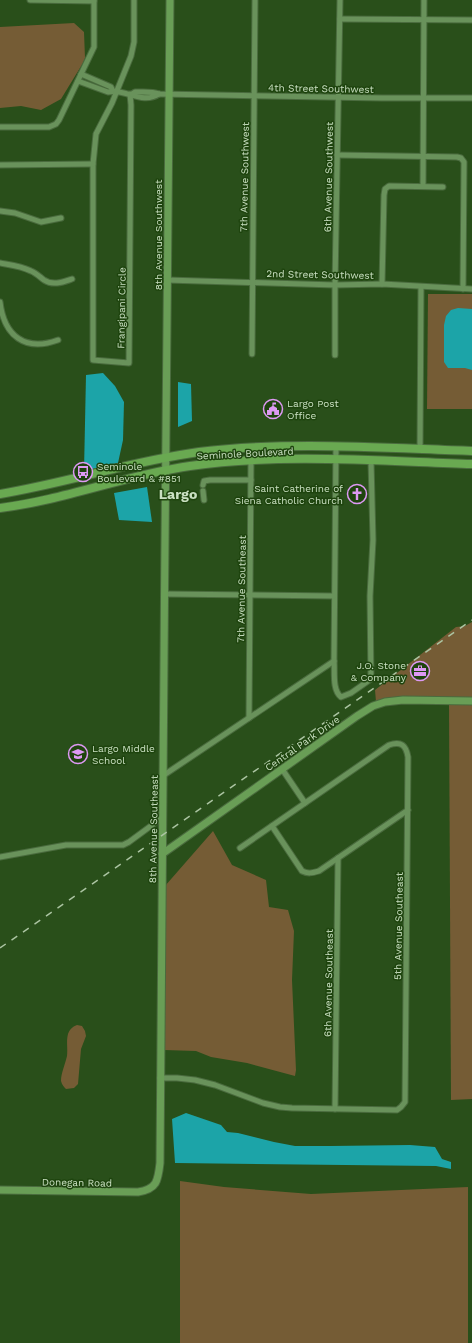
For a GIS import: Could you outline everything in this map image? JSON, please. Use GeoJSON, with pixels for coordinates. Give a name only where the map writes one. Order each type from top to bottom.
{"type":"FeatureCollection","features":[{"type":"Feature","properties":{"kind":"main road","name":"Seminole Boulevard"},"geometry":{"type":"LineString","coordinates":[[0,494],[199,452],[296,446],[472,451]]}},
{"type":"Feature","properties":{"kind":"main road"},"geometry":{"type":"LineString","coordinates":[[419,462],[420,449]]}},
{"type":"Feature","properties":{"kind":"main road","name":"Seminole Boulevard"},"geometry":{"type":"LineString","coordinates":[[0,508],[40,501],[166,470],[209,464],[252,460],[336,460],[472,464]]}},
{"type":"Feature","properties":{"kind":"street"},"geometry":{"type":"LineString","coordinates":[[0,127],[49,127],[56,124],[94,47],[94,0],[30,0]]}},
{"type":"Feature","properties":{"kind":"street"},"geometry":{"type":"LineString","coordinates":[[0,166],[93,164],[96,134],[112,103],[114,91],[129,63],[133,49],[134,0]]}},
{"type":"Feature","properties":{"kind":"street","name":"8th Avenue Southwest"},"geometry":{"type":"LineString","coordinates":[[166,470],[170,0]]}},
{"type":"Feature","properties":{"kind":"street","name":"7th Avenue Southwest"},"geometry":{"type":"LineString","coordinates":[[252,354],[255,0]]}},
{"type":"Feature","properties":{"kind":"street","name":"6th Avenue Southwest"},"geometry":{"type":"LineString","coordinates":[[335,354],[340,0]]}},
{"type":"Feature","properties":{"kind":"street"},"geometry":{"type":"LineString","coordinates":[[423,186],[424,0]]}},
{"type":"Feature","properties":{"kind":"street"},"geometry":{"type":"LineString","coordinates":[[340,19],[472,20]]}},
{"type":"Feature","properties":{"kind":"street"},"geometry":{"type":"LineString","coordinates":[[81,74],[111,87],[114,91]]}},
{"type":"Feature","properties":{"kind":"street","name":"4th Street Southwest"},"geometry":{"type":"LineString","coordinates":[[78,80],[108,92],[114,91],[131,94],[135,97],[146,98],[154,97],[159,94],[472,98]]}},
{"type":"Feature","properties":{"kind":"street","name":"Frangipani Circle"},"geometry":{"type":"LineString","coordinates":[[93,164],[93,360],[129,363],[131,94]]}},
{"type":"Feature","properties":{"kind":"street"},"geometry":{"type":"LineString","coordinates":[[337,155],[457,156],[461,158],[464,162],[463,289]]}},
{"type":"Feature","properties":{"kind":"street"},"geometry":{"type":"LineString","coordinates":[[382,284],[385,189],[389,186],[443,187]]}},
{"type":"Feature","properties":{"kind":"street"},"geometry":{"type":"LineString","coordinates":[[0,211],[15,213],[40,222],[61,218]]}},
{"type":"Feature","properties":{"kind":"street"},"geometry":{"type":"LineString","coordinates":[[0,263],[18,266],[32,271],[46,281],[52,283],[72,279]]}},
{"type":"Feature","properties":{"kind":"street","name":"2nd Street Southwest"},"geometry":{"type":"LineString","coordinates":[[167,280],[335,285],[382,284],[472,289]]}},
{"type":"Feature","properties":{"kind":"street"},"geometry":{"type":"LineString","coordinates":[[420,449],[421,287]]}},
{"type":"Feature","properties":{"kind":"street"},"geometry":{"type":"LineString","coordinates":[[0,302],[0,312],[7,327],[20,341],[30,343],[50,343],[58,340]]}},
{"type":"Feature","properties":{"kind":"street"},"geometry":{"type":"LineString","coordinates":[[336,447],[334,661],[335,685],[338,695],[341,698],[371,679],[370,596],[373,540],[371,461]]}},
{"type":"Feature","properties":{"kind":"street","name":"7th Avenue Southeast"},"geometry":{"type":"LineString","coordinates":[[249,718],[249,595],[252,460]]}},
{"type":"Feature","properties":{"kind":"street","name":"8th Avenue Southeast"},"geometry":{"type":"LineString","coordinates":[[153,1186],[158,1175],[160,1163],[166,470]]}},
{"type":"Feature","properties":{"kind":"street"},"geometry":{"type":"LineString","coordinates":[[203,485],[204,481],[210,480],[251,480]]}},
{"type":"Feature","properties":{"kind":"street"},"geometry":{"type":"LineString","coordinates":[[203,491],[204,500]]}},
{"type":"Feature","properties":{"kind":"street"},"geometry":{"type":"LineString","coordinates":[[164,594],[334,596]]}},
{"type":"Feature","properties":{"kind":"street"},"geometry":{"type":"LineString","coordinates":[[164,775],[334,661]]}},
{"type":"Feature","properties":{"kind":"street","name":"Central Park Drive"},"geometry":{"type":"LineString","coordinates":[[162,854],[373,706],[385,702],[403,700],[472,701]]}},
{"type":"Feature","properties":{"kind":"street","name":"5th Avenue Southeast"},"geometry":{"type":"LineString","coordinates":[[305,803],[389,746],[396,743],[403,745],[407,750],[408,810],[405,1102],[397,1110],[336,1109]]}},
{"type":"Feature","properties":{"kind":"street"},"geometry":{"type":"LineString","coordinates":[[240,848],[305,803],[282,769]]}},
{"type":"Feature","properties":{"kind":"street"},"geometry":{"type":"LineString","coordinates":[[272,826],[302,870],[306,873],[312,874],[319,871],[408,810]]}},
{"type":"Feature","properties":{"kind":"street"},"geometry":{"type":"LineString","coordinates":[[0,857],[66,845],[123,845],[163,817]]}},
{"type":"Feature","properties":{"kind":"street","name":"6th Avenue Southeast"},"geometry":{"type":"LineString","coordinates":[[336,1109],[338,858]]}},
{"type":"Feature","properties":{"kind":"street"},"geometry":{"type":"LineString","coordinates":[[160,1078],[195,1080],[216,1085],[263,1104],[280,1107],[336,1109]]}},
{"type":"Feature","properties":{"kind":"street","name":"Donegan Road"},"geometry":{"type":"LineString","coordinates":[[0,1190],[138,1192],[147,1191],[153,1186]]}},
{"type":"Feature","properties":{"kind":"shaded area"},"geometry":{"type":"Polygon","coordinates":[[[74,23],[84,32],[85,58],[61,99],[41,110],[21,106],[0,108],[0,27],[74,23]]]}},
{"type":"Feature","properties":{"kind":"shaded area"},"geometry":{"type":"Polygon","coordinates":[[[428,294],[472,294],[472,409],[427,409],[428,294]]]}},
{"type":"Feature","properties":{"kind":"shaded area"},"geometry":{"type":"Polygon","coordinates":[[[472,622],[472,698],[449,697],[376,702],[375,690],[456,627],[465,626],[472,622]]]}},
{"type":"Feature","properties":{"kind":"shaded area"},"geometry":{"type":"Polygon","coordinates":[[[449,703],[472,704],[472,1099],[451,1100],[449,703]]]}},
{"type":"Feature","properties":{"kind":"shaded area"},"geometry":{"type":"Polygon","coordinates":[[[213,831],[232,865],[266,880],[269,907],[288,910],[294,931],[292,980],[295,1076],[247,1063],[211,1057],[196,1051],[164,1050],[165,886],[213,831]]]}},
{"type":"Feature","properties":{"kind":"shaded area"},"geometry":{"type":"Polygon","coordinates":[[[77,1025],[82,1026],[86,1036],[81,1049],[78,1084],[74,1088],[66,1089],[62,1085],[61,1081],[67,1056],[67,1037],[70,1029],[77,1025]]]}},
{"type":"Feature","properties":{"kind":"shaded area"},"geometry":{"type":"Polygon","coordinates":[[[180,1181],[224,1187],[311,1194],[468,1187],[468,1343],[180,1343],[180,1181]]]}},
{"type":"Feature","properties":{"kind":"water"},"geometry":{"type":"Polygon","coordinates":[[[458,308],[472,309],[472,370],[465,368],[448,368],[444,362],[444,325],[446,316],[451,310],[458,308]]]}},
{"type":"Feature","properties":{"kind":"water"},"geometry":{"type":"Polygon","coordinates":[[[103,373],[115,386],[124,402],[123,440],[118,463],[84,471],[86,375],[103,373]]]}},
{"type":"Feature","properties":{"kind":"water"},"geometry":{"type":"Polygon","coordinates":[[[178,382],[191,384],[192,421],[178,427],[178,382]]]}},
{"type":"Feature","properties":{"kind":"water"},"geometry":{"type":"Polygon","coordinates":[[[147,487],[152,522],[119,520],[114,493],[147,487]]]}},
{"type":"Feature","properties":{"kind":"water"},"geometry":{"type":"Polygon","coordinates":[[[186,1113],[221,1125],[227,1132],[238,1133],[295,1146],[410,1145],[435,1147],[442,1159],[451,1162],[451,1169],[436,1166],[175,1163],[172,1119],[186,1113]]]}},
{"type":"Feature","properties":{"kind":"railway"},"geometry":{"type":"LineString","coordinates":[[0,948],[472,620]]}},
{"type":"Feature","properties":{"kind":"place","name":"Largo Post Office"},"geometry":{"type":"Point","coordinates":[273,409]}},
{"type":"Feature","properties":{"kind":"place","name":"Seminole Boulevard & #851"},"geometry":{"type":"Point","coordinates":[83,472]}},
{"type":"Feature","properties":{"kind":"place","name":"Saint Catherine of Siena Catholic Church"},"geometry":{"type":"Point","coordinates":[357,494]}},
{"type":"Feature","properties":{"kind":"place","name":"J.O. Stone & Company"},"geometry":{"type":"Point","coordinates":[420,671]}},
{"type":"Feature","properties":{"kind":"place","name":"Largo Middle School"},"geometry":{"type":"Point","coordinates":[78,754]}},
{"type":"Feature","properties":{"kind":"district","name":"Largo"},"geometry":{"type":"Point","coordinates":[178,494]}}]}
